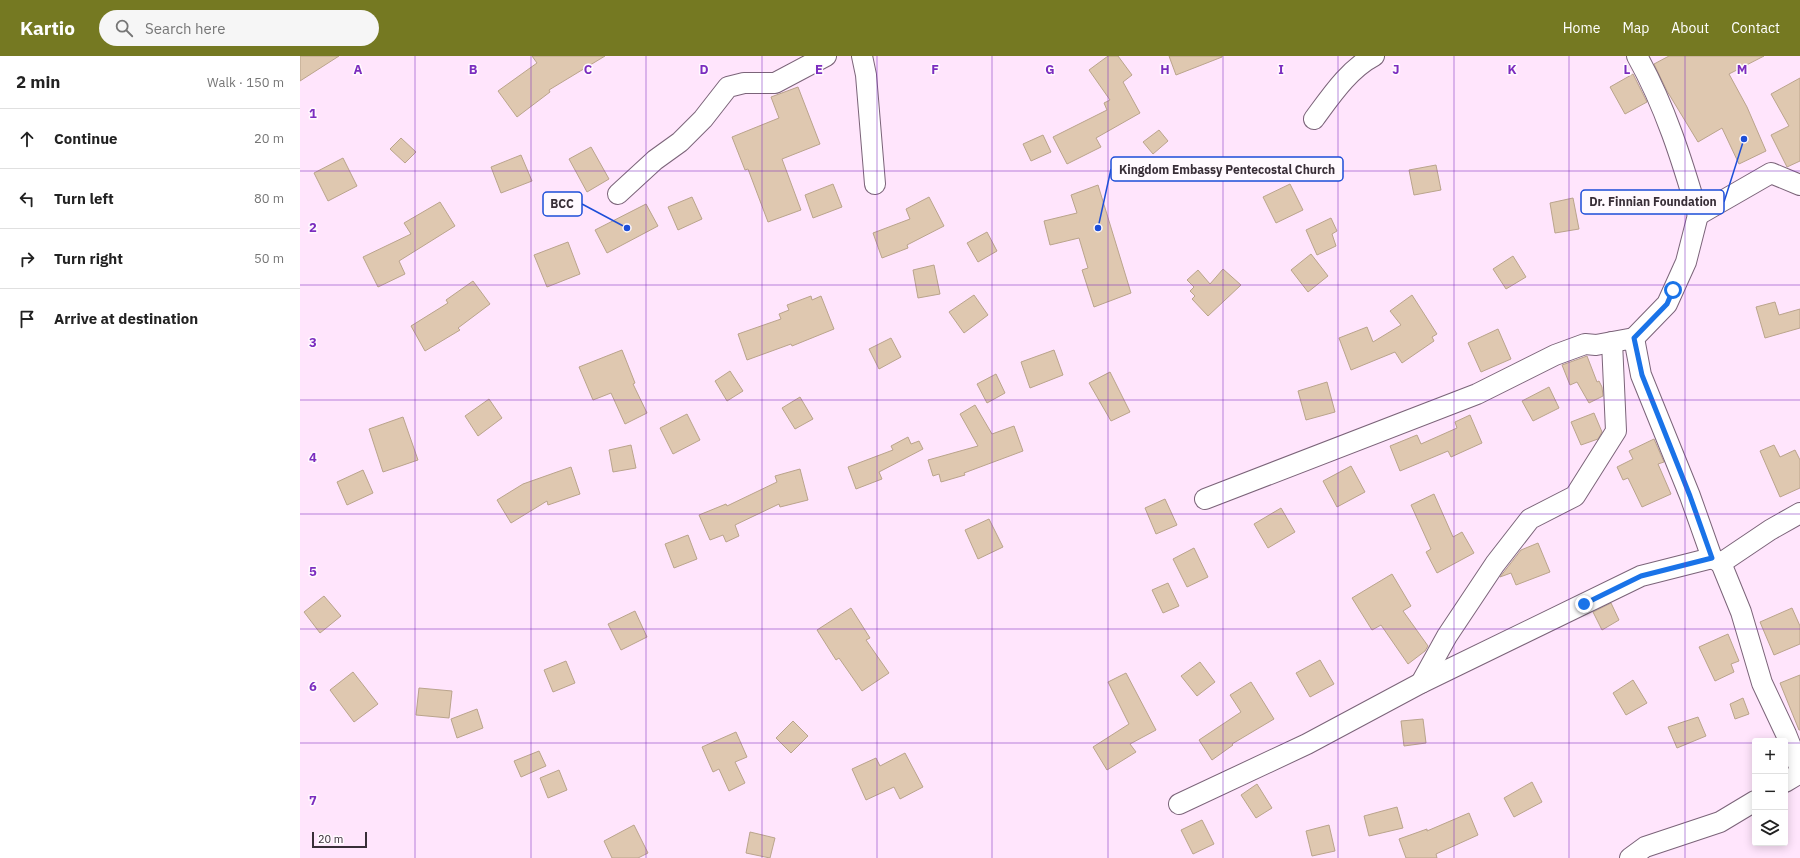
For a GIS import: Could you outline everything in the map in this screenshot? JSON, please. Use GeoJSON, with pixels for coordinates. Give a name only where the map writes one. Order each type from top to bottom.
{"type":"FeatureCollection","features":[{"type":"Feature","properties":{"kind":"street"},"geometry":{"type":"LineString","coordinates":[[618,194],[655,160],[680,142],[703,119],[728,87],[744,83],[775,83],[826,56]]}},
{"type":"Feature","properties":{"kind":"street"},"geometry":{"type":"LineString","coordinates":[[862,56],[866,75],[875,184]]}},
{"type":"Feature","properties":{"kind":"street"},"geometry":{"type":"LineString","coordinates":[[1314,118],[1338,86],[1366,60],[1374,56]]}},
{"type":"Feature","properties":{"kind":"street"},"geometry":{"type":"LineString","coordinates":[[1205,499],[1477,394],[1555,355],[1585,344],[1596,345],[1634,338],[1667,304],[1686,262],[1698,215],[1684,165],[1664,111],[1648,75],[1637,56]]}},
{"type":"Feature","properties":{"kind":"street"},"geometry":{"type":"LineString","coordinates":[[1698,215],[1771,173],[1800,185]]}},
{"type":"Feature","properties":{"kind":"street"},"geometry":{"type":"LineString","coordinates":[[1634,338],[1642,375],[1716,560],[1729,579],[1751,642],[1762,683],[1786,734],[1800,769]]}},
{"type":"Feature","properties":{"kind":"street"},"geometry":{"type":"LineString","coordinates":[[1420,683],[1447,636],[1495,564],[1512,542],[1530,519],[1575,496],[1616,431],[1612,342]]}},
{"type":"Feature","properties":{"kind":"street"},"geometry":{"type":"LineString","coordinates":[[1179,804],[1307,744],[1420,683],[1641,576],[1716,560],[1800,514]]}},
{"type":"Feature","properties":{"kind":"street"},"geometry":{"type":"LineString","coordinates":[[1788,780],[1800,773]]}},
{"type":"Feature","properties":{"kind":"street"},"geometry":{"type":"LineString","coordinates":[[1630,858],[1645,847],[1720,822],[1752,802]]}},
{"type":"Feature","properties":{"kind":"building"},"geometry":{"type":"Polygon","coordinates":[[[300,56],[339,56],[300,81],[300,56]]]}},
{"type":"Feature","properties":{"kind":"building"},"geometry":{"type":"Polygon","coordinates":[[[532,56],[605,56],[549,90],[550,92],[517,117],[498,91],[537,63],[532,56]]]}},
{"type":"Feature","properties":{"kind":"building"},"geometry":{"type":"Polygon","coordinates":[[[1108,56],[1118,56],[1132,75],[1123,82],[1140,113],[1096,138],[1101,147],[1067,164],[1053,137],[1107,110],[1104,103],[1110,100],[1089,70],[1108,56]]]}},
{"type":"Feature","properties":{"kind":"building"},"geometry":{"type":"Polygon","coordinates":[[[1169,56],[1222,56],[1222,57],[1176,75],[1169,56]]]}},
{"type":"Feature","properties":{"kind":"building"},"geometry":{"type":"Polygon","coordinates":[[[1669,56],[1764,56],[1729,74],[1747,107],[1766,151],[1739,164],[1722,128],[1698,142],[1667,91],[1654,64],[1669,56]]]}},
{"type":"Feature","properties":{"kind":"building"},"geometry":{"type":"Polygon","coordinates":[[[1633,74],[1647,102],[1625,114],[1610,87],[1633,74]]]}},
{"type":"Feature","properties":{"kind":"building"},"geometry":{"type":"Polygon","coordinates":[[[1800,78],[1800,161],[1787,167],[1771,135],[1789,126],[1771,94],[1800,78]]]}},
{"type":"Feature","properties":{"kind":"building"},"geometry":{"type":"Polygon","coordinates":[[[798,87],[820,144],[782,159],[801,210],[768,222],[748,169],[745,170],[732,137],[779,118],[771,97],[798,87]]]}},
{"type":"Feature","properties":{"kind":"building"},"geometry":{"type":"Polygon","coordinates":[[[1159,130],[1168,141],[1153,154],[1143,142],[1159,130]]]}},
{"type":"Feature","properties":{"kind":"building"},"geometry":{"type":"Polygon","coordinates":[[[1043,135],[1051,152],[1031,161],[1023,144],[1043,135]]]}},
{"type":"Feature","properties":{"kind":"building"},"geometry":{"type":"Polygon","coordinates":[[[401,138],[416,152],[405,163],[390,149],[401,138]]]}},
{"type":"Feature","properties":{"kind":"building"},"geometry":{"type":"Polygon","coordinates":[[[591,147],[609,179],[587,192],[569,159],[591,147]]]}},
{"type":"Feature","properties":{"kind":"building"},"geometry":{"type":"Polygon","coordinates":[[[521,155],[532,181],[501,193],[491,167],[521,155]]]}},
{"type":"Feature","properties":{"kind":"building"},"geometry":{"type":"Polygon","coordinates":[[[343,158],[357,186],[328,201],[314,173],[343,158]]]}},
{"type":"Feature","properties":{"kind":"building"},"geometry":{"type":"Polygon","coordinates":[[[1436,165],[1441,190],[1414,195],[1409,170],[1436,165]]]}},
{"type":"Feature","properties":{"kind":"building"},"geometry":{"type":"Polygon","coordinates":[[[833,184],[842,207],[813,218],[805,195],[833,184]]]}},
{"type":"Feature","properties":{"kind":"building"},"geometry":{"type":"Polygon","coordinates":[[[1290,184],[1303,210],[1276,223],[1263,197],[1290,184]]]}},
{"type":"Feature","properties":{"kind":"building"},"geometry":{"type":"Polygon","coordinates":[[[1098,185],[1131,293],[1094,307],[1082,270],[1088,268],[1079,238],[1050,245],[1044,221],[1077,213],[1071,195],[1098,185]]]}},
{"type":"Feature","properties":{"kind":"building"},"geometry":{"type":"Polygon","coordinates":[[[692,197],[702,219],[678,230],[668,207],[692,197]]]}},
{"type":"Feature","properties":{"kind":"building"},"geometry":{"type":"Polygon","coordinates":[[[929,197],[944,226],[907,245],[908,248],[882,258],[873,233],[910,219],[906,209],[929,197]]]}},
{"type":"Feature","properties":{"kind":"building"},"geometry":{"type":"Polygon","coordinates":[[[1573,198],[1579,229],[1555,233],[1550,203],[1573,198]]]}},
{"type":"Feature","properties":{"kind":"building"},"geometry":{"type":"Polygon","coordinates":[[[440,202],[455,226],[399,261],[405,274],[378,287],[363,257],[411,234],[404,223],[440,202]]]}},
{"type":"Feature","properties":{"kind":"building"},"geometry":{"type":"Polygon","coordinates":[[[646,204],[658,226],[607,253],[595,230],[646,204]]]}},
{"type":"Feature","properties":{"kind":"building"},"geometry":{"type":"Polygon","coordinates":[[[1331,218],[1337,231],[1332,234],[1336,246],[1317,255],[1306,230],[1331,218]]]}},
{"type":"Feature","properties":{"kind":"building"},"geometry":{"type":"Polygon","coordinates":[[[987,232],[997,251],[978,262],[967,243],[987,232]]]}},
{"type":"Feature","properties":{"kind":"building"},"geometry":{"type":"Polygon","coordinates":[[[568,242],[580,274],[547,287],[534,255],[568,242]]]}},
{"type":"Feature","properties":{"kind":"building"},"geometry":{"type":"Polygon","coordinates":[[[1311,254],[1328,276],[1308,292],[1291,270],[1311,254]]]}},
{"type":"Feature","properties":{"kind":"building"},"geometry":{"type":"Polygon","coordinates":[[[1513,256],[1526,277],[1506,289],[1493,269],[1513,256]]]}},
{"type":"Feature","properties":{"kind":"building"},"geometry":{"type":"Polygon","coordinates":[[[934,265],[940,294],[918,298],[913,270],[934,265]]]}},
{"type":"Feature","properties":{"kind":"building"},"geometry":{"type":"Polygon","coordinates":[[[1223,269],[1241,285],[1208,316],[1192,299],[1195,296],[1190,291],[1194,287],[1187,280],[1198,270],[1210,284],[1223,269]]]}},
{"type":"Feature","properties":{"kind":"building"},"geometry":{"type":"Polygon","coordinates":[[[473,281],[490,304],[458,328],[460,330],[425,351],[411,326],[448,303],[446,300],[473,281]]]}},
{"type":"Feature","properties":{"kind":"building"},"geometry":{"type":"Polygon","coordinates":[[[974,295],[988,315],[964,333],[949,312],[974,295]]]}},
{"type":"Feature","properties":{"kind":"building"},"geometry":{"type":"Polygon","coordinates":[[[1412,295],[1437,334],[1432,337],[1434,341],[1402,363],[1395,352],[1351,370],[1339,338],[1367,327],[1373,342],[1401,325],[1390,311],[1412,295]]]}},
{"type":"Feature","properties":{"kind":"building"},"geometry":{"type":"Polygon","coordinates":[[[811,296],[812,300],[821,296],[834,329],[792,346],[791,344],[747,360],[738,334],[781,319],[779,314],[789,310],[787,305],[811,296]]]}},
{"type":"Feature","properties":{"kind":"building"},"geometry":{"type":"Polygon","coordinates":[[[1775,302],[1779,315],[1800,309],[1800,328],[1765,338],[1756,307],[1775,302]]]}},
{"type":"Feature","properties":{"kind":"building"},"geometry":{"type":"Polygon","coordinates":[[[1498,329],[1511,359],[1481,372],[1468,343],[1498,329]]]}},
{"type":"Feature","properties":{"kind":"building"},"geometry":{"type":"Polygon","coordinates":[[[891,338],[901,357],[879,369],[869,349],[891,338]]]}},
{"type":"Feature","properties":{"kind":"building"},"geometry":{"type":"Polygon","coordinates":[[[622,350],[635,383],[633,384],[647,413],[625,424],[611,393],[593,400],[579,367],[622,350]]]}},
{"type":"Feature","properties":{"kind":"building"},"geometry":{"type":"Polygon","coordinates":[[[1054,350],[1063,375],[1030,388],[1021,362],[1054,350]]]}},
{"type":"Feature","properties":{"kind":"building"},"geometry":{"type":"Polygon","coordinates":[[[1587,356],[1597,382],[1599,381],[1602,387],[1603,396],[1589,403],[1577,382],[1570,385],[1562,365],[1587,356]]]}},
{"type":"Feature","properties":{"kind":"building"},"geometry":{"type":"Polygon","coordinates":[[[730,371],[743,391],[727,401],[715,381],[730,371]]]}},
{"type":"Feature","properties":{"kind":"building"},"geometry":{"type":"Polygon","coordinates":[[[1110,372],[1130,412],[1111,421],[1089,383],[1110,372]]]}},
{"type":"Feature","properties":{"kind":"building"},"geometry":{"type":"Polygon","coordinates":[[[996,374],[1005,393],[987,403],[977,384],[996,374]]]}},
{"type":"Feature","properties":{"kind":"building"},"geometry":{"type":"Polygon","coordinates":[[[1327,382],[1335,412],[1306,420],[1298,391],[1327,382]]]}},
{"type":"Feature","properties":{"kind":"building"},"geometry":{"type":"Polygon","coordinates":[[[1549,387],[1559,408],[1533,421],[1522,401],[1549,387]]]}},
{"type":"Feature","properties":{"kind":"building"},"geometry":{"type":"Polygon","coordinates":[[[800,397],[813,419],[795,429],[782,408],[800,397]]]}},
{"type":"Feature","properties":{"kind":"building"},"geometry":{"type":"Polygon","coordinates":[[[489,399],[502,418],[478,436],[465,416],[489,399]]]}},
{"type":"Feature","properties":{"kind":"building"},"geometry":{"type":"Polygon","coordinates":[[[975,405],[992,434],[1014,426],[1023,451],[964,473],[965,475],[941,482],[939,474],[933,476],[928,460],[978,446],[960,414],[975,405]]]}},
{"type":"Feature","properties":{"kind":"building"},"geometry":{"type":"Polygon","coordinates":[[[1594,413],[1602,432],[1598,439],[1581,445],[1571,422],[1594,413]]]}},
{"type":"Feature","properties":{"kind":"building"},"geometry":{"type":"Polygon","coordinates":[[[687,414],[700,440],[673,454],[660,428],[687,414]]]}},
{"type":"Feature","properties":{"kind":"building"},"geometry":{"type":"Polygon","coordinates":[[[1470,415],[1482,443],[1451,457],[1448,451],[1400,471],[1390,446],[1417,435],[1421,444],[1457,428],[1455,422],[1470,415]]]}},
{"type":"Feature","properties":{"kind":"building"},"geometry":{"type":"Polygon","coordinates":[[[403,417],[418,460],[383,472],[369,429],[403,417]]]}},
{"type":"Feature","properties":{"kind":"building"},"geometry":{"type":"Polygon","coordinates":[[[908,437],[911,444],[919,441],[923,449],[879,472],[882,479],[856,489],[848,467],[893,450],[891,446],[908,437]]]}},
{"type":"Feature","properties":{"kind":"building"},"geometry":{"type":"Polygon","coordinates":[[[1654,439],[1664,462],[1658,464],[1671,494],[1642,507],[1628,478],[1623,480],[1617,467],[1633,459],[1629,451],[1654,439]]]}},
{"type":"Feature","properties":{"kind":"building"},"geometry":{"type":"Polygon","coordinates":[[[631,445],[636,468],[613,472],[609,450],[631,445]]]}},
{"type":"Feature","properties":{"kind":"building"},"geometry":{"type":"Polygon","coordinates":[[[1774,445],[1780,457],[1795,450],[1800,460],[1800,488],[1780,497],[1760,451],[1774,445]]]}},
{"type":"Feature","properties":{"kind":"building"},"geometry":{"type":"Polygon","coordinates":[[[1351,466],[1365,492],[1337,507],[1323,481],[1351,466]]]}},
{"type":"Feature","properties":{"kind":"building"},"geometry":{"type":"Polygon","coordinates":[[[571,467],[580,494],[548,505],[547,501],[511,523],[497,500],[523,484],[571,467]]]}},
{"type":"Feature","properties":{"kind":"building"},"geometry":{"type":"Polygon","coordinates":[[[800,469],[808,500],[780,507],[779,504],[735,525],[739,536],[726,542],[723,535],[710,540],[699,515],[726,504],[727,506],[777,482],[775,476],[800,469]]]}},
{"type":"Feature","properties":{"kind":"building"},"geometry":{"type":"Polygon","coordinates":[[[363,470],[373,493],[347,505],[337,482],[363,470]]]}},
{"type":"Feature","properties":{"kind":"building"},"geometry":{"type":"Polygon","coordinates":[[[1434,494],[1453,537],[1462,532],[1474,553],[1437,573],[1426,552],[1431,549],[1411,505],[1434,494]]]}},
{"type":"Feature","properties":{"kind":"building"},"geometry":{"type":"Polygon","coordinates":[[[1165,499],[1177,525],[1156,534],[1145,508],[1165,499]]]}},
{"type":"Feature","properties":{"kind":"building"},"geometry":{"type":"Polygon","coordinates":[[[1281,508],[1295,532],[1268,548],[1254,524],[1281,508]]]}},
{"type":"Feature","properties":{"kind":"building"},"geometry":{"type":"Polygon","coordinates":[[[989,519],[1003,547],[978,559],[965,530],[989,519]]]}},
{"type":"Feature","properties":{"kind":"building"},"geometry":{"type":"Polygon","coordinates":[[[688,535],[697,559],[674,568],[665,544],[688,535]]]}},
{"type":"Feature","properties":{"kind":"building"},"geometry":{"type":"Polygon","coordinates":[[[1538,543],[1550,572],[1516,585],[1511,573],[1500,577],[1521,550],[1538,543]]]}},
{"type":"Feature","properties":{"kind":"building"},"geometry":{"type":"Polygon","coordinates":[[[1194,548],[1208,577],[1187,587],[1173,559],[1194,548]]]}},
{"type":"Feature","properties":{"kind":"building"},"geometry":{"type":"Polygon","coordinates":[[[1392,574],[1411,606],[1403,611],[1428,646],[1425,651],[1408,664],[1381,625],[1372,630],[1352,598],[1392,574]]]}},
{"type":"Feature","properties":{"kind":"building"},"geometry":{"type":"Polygon","coordinates":[[[1168,583],[1179,606],[1163,613],[1152,590],[1168,583]]]}},
{"type":"Feature","properties":{"kind":"building"},"geometry":{"type":"Polygon","coordinates":[[[324,596],[341,616],[320,633],[304,612],[324,596]]]}},
{"type":"Feature","properties":{"kind":"building"},"geometry":{"type":"Polygon","coordinates":[[[1611,603],[1619,620],[1602,630],[1593,612],[1611,603]]]}},
{"type":"Feature","properties":{"kind":"building"},"geometry":{"type":"Polygon","coordinates":[[[851,608],[870,638],[866,640],[889,673],[862,691],[839,658],[836,660],[817,630],[851,608]]]}},
{"type":"Feature","properties":{"kind":"building"},"geometry":{"type":"Polygon","coordinates":[[[1792,608],[1800,626],[1800,644],[1774,655],[1760,622],[1792,608]]]}},
{"type":"Feature","properties":{"kind":"building"},"geometry":{"type":"Polygon","coordinates":[[[635,611],[647,637],[621,650],[608,624],[635,611]]]}},
{"type":"Feature","properties":{"kind":"building"},"geometry":{"type":"Polygon","coordinates":[[[1728,634],[1739,661],[1731,664],[1734,672],[1715,681],[1699,647],[1728,634]]]}},
{"type":"Feature","properties":{"kind":"building"},"geometry":{"type":"Polygon","coordinates":[[[1320,660],[1334,684],[1310,697],[1296,673],[1320,660]]]}},
{"type":"Feature","properties":{"kind":"building"},"geometry":{"type":"Polygon","coordinates":[[[566,661],[575,683],[553,692],[544,670],[566,661]]]}},
{"type":"Feature","properties":{"kind":"building"},"geometry":{"type":"Polygon","coordinates":[[[1200,662],[1215,682],[1197,696],[1181,676],[1200,662]]]}},
{"type":"Feature","properties":{"kind":"building"},"geometry":{"type":"Polygon","coordinates":[[[353,672],[378,704],[354,722],[330,690],[353,672]]]}},
{"type":"Feature","properties":{"kind":"building"},"geometry":{"type":"Polygon","coordinates":[[[1126,673],[1156,730],[1130,744],[1136,752],[1107,770],[1093,747],[1129,724],[1108,682],[1126,673]]]}},
{"type":"Feature","properties":{"kind":"building"},"geometry":{"type":"Polygon","coordinates":[[[1800,675],[1800,730],[1799,730],[1780,683],[1800,675]]]}},
{"type":"Feature","properties":{"kind":"building"},"geometry":{"type":"Polygon","coordinates":[[[1633,680],[1647,703],[1626,715],[1613,693],[1633,680]]]}},
{"type":"Feature","properties":{"kind":"building"},"geometry":{"type":"Polygon","coordinates":[[[1251,682],[1274,719],[1232,744],[1233,745],[1212,760],[1199,740],[1241,712],[1230,695],[1251,682]]]}},
{"type":"Feature","properties":{"kind":"building"},"geometry":{"type":"Polygon","coordinates":[[[419,688],[452,691],[449,718],[416,715],[419,688]]]}},
{"type":"Feature","properties":{"kind":"building"},"geometry":{"type":"Polygon","coordinates":[[[1743,698],[1749,714],[1735,719],[1730,704],[1743,698]]]}},
{"type":"Feature","properties":{"kind":"building"},"geometry":{"type":"Polygon","coordinates":[[[477,709],[483,728],[457,738],[451,719],[477,709]]]}},
{"type":"Feature","properties":{"kind":"building"},"geometry":{"type":"Polygon","coordinates":[[[1698,717],[1706,736],[1677,748],[1668,727],[1698,717]]]}},
{"type":"Feature","properties":{"kind":"building"},"geometry":{"type":"Polygon","coordinates":[[[1423,719],[1426,743],[1404,746],[1401,721],[1423,719]]]}},
{"type":"Feature","properties":{"kind":"building"},"geometry":{"type":"Polygon","coordinates":[[[793,721],[808,736],[791,753],[776,738],[793,721]]]}},
{"type":"Feature","properties":{"kind":"building"},"geometry":{"type":"Polygon","coordinates":[[[736,732],[747,757],[735,762],[745,783],[729,791],[719,769],[713,772],[702,747],[736,732]]]}},
{"type":"Feature","properties":{"kind":"building"},"geometry":{"type":"Polygon","coordinates":[[[539,751],[546,766],[521,777],[514,761],[539,751]]]}},
{"type":"Feature","properties":{"kind":"building"},"geometry":{"type":"Polygon","coordinates":[[[905,753],[923,787],[900,799],[894,787],[866,800],[852,769],[876,758],[880,766],[905,753]]]}},
{"type":"Feature","properties":{"kind":"building"},"geometry":{"type":"Polygon","coordinates":[[[559,770],[567,790],[548,798],[540,778],[559,770]]]}},
{"type":"Feature","properties":{"kind":"building"},"geometry":{"type":"Polygon","coordinates":[[[1532,782],[1542,802],[1514,817],[1504,798],[1532,782]]]}},
{"type":"Feature","properties":{"kind":"building"},"geometry":{"type":"Polygon","coordinates":[[[1257,784],[1272,808],[1256,818],[1241,795],[1257,784]]]}},
{"type":"Feature","properties":{"kind":"building"},"geometry":{"type":"Polygon","coordinates":[[[1397,807],[1403,828],[1369,836],[1364,816],[1397,807]]]}},
{"type":"Feature","properties":{"kind":"building"},"geometry":{"type":"Polygon","coordinates":[[[1469,813],[1478,835],[1436,854],[1437,858],[1406,858],[1399,839],[1427,829],[1427,831],[1469,813]]]}},
{"type":"Feature","properties":{"kind":"building"},"geometry":{"type":"Polygon","coordinates":[[[1202,820],[1214,844],[1193,854],[1181,830],[1202,820]]]}},
{"type":"Feature","properties":{"kind":"building"},"geometry":{"type":"Polygon","coordinates":[[[634,825],[648,853],[638,858],[612,858],[604,841],[634,825]]]}},
{"type":"Feature","properties":{"kind":"building"},"geometry":{"type":"Polygon","coordinates":[[[1329,825],[1335,851],[1312,856],[1306,831],[1329,825]]]}},
{"type":"Feature","properties":{"kind":"building"},"geometry":{"type":"Polygon","coordinates":[[[750,832],[775,838],[770,858],[746,853],[750,832]]]}},
{"type":"Feature","properties":{"kind":"place","name":"Dr. Finnian Foundation"},"geometry":{"type":"Point","coordinates":[1744,139]}},
{"type":"Feature","properties":{"kind":"place","name":"BCC"},"geometry":{"type":"Point","coordinates":[627,228]}},
{"type":"Feature","properties":{"kind":"place","name":"Kingdom Embassy Pentecostal Church"},"geometry":{"type":"Point","coordinates":[1098,228]}},
{"type":"Feature","properties":{"kind":"route"},"geometry":{"type":"LineString","coordinates":[[1584,604],[1641,576],[1712,558],[1699,526],[1690,496],[1642,375],[1634,338],[1667,304],[1673,290]]}}]}
